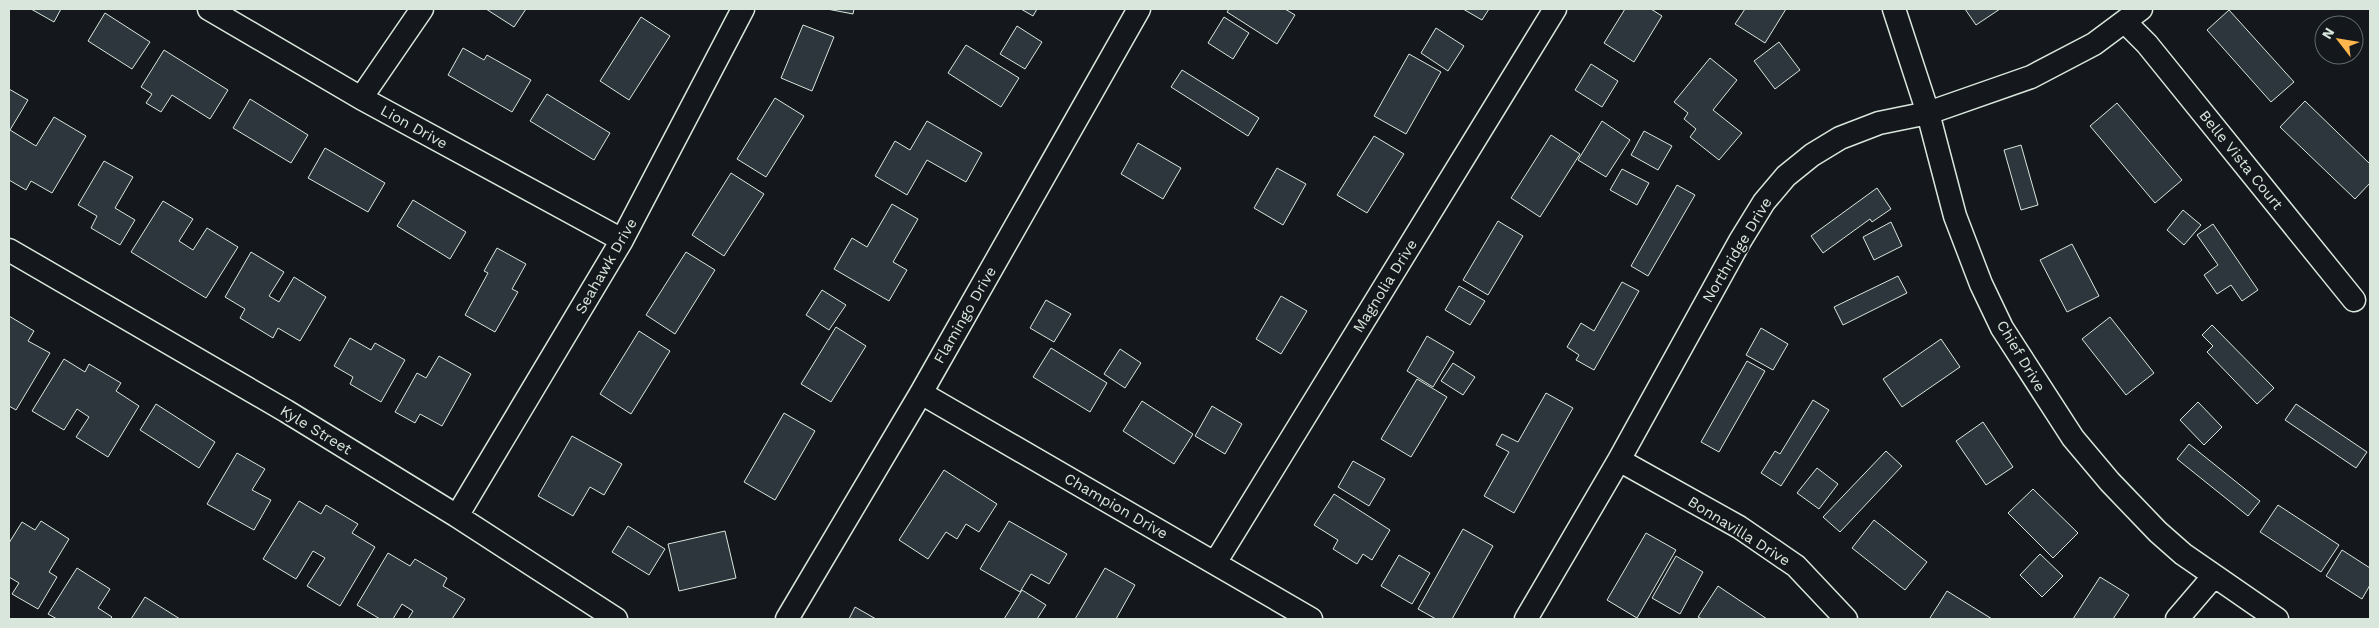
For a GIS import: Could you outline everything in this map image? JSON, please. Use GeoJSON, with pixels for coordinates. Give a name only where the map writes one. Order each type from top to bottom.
{"type":"FeatureCollection","features":[{"type":"Feature","properties":{"kind":"street","name":"Lion Drive"},"geometry":{"type":"LineString","coordinates":[[210,9],[361,98],[622,240]]}},
{"type":"Feature","properties":{"kind":"street"},"geometry":{"type":"LineString","coordinates":[[361,98],[422,9]]}},
{"type":"Feature","properties":{"kind":"street","name":"Seahawk Drive"},"geometry":{"type":"LineString","coordinates":[[457,516],[622,240],[743,9]]}},
{"type":"Feature","properties":{"kind":"street","name":"Flamingo Drive"},"geometry":{"type":"LineString","coordinates":[[787,619],[920,393],[1139,9]]}},
{"type":"Feature","properties":{"kind":"street","name":"Magnolia Drive"},"geometry":{"type":"LineString","coordinates":[[1215,563],[1555,9]]}},
{"type":"Feature","properties":{"kind":"street","name":"Chief Drive"},"geometry":{"type":"LineString","coordinates":[[1894,9],[1928,113],[1955,216],[1981,284],[2002,328],[2079,445],[2158,532],[2213,576],[2277,619]]}},
{"type":"Feature","properties":{"kind":"street","name":"Northridge Drive"},"geometry":{"type":"LineString","coordinates":[[1526,619],[1619,460],[1735,248],[1764,202],[1786,176],[1812,155],[1840,138],[1879,123],[1928,113],[2031,77],[2086,49],[2133,16]]}},
{"type":"Feature","properties":{"kind":"street","name":"Belle Vista Court"},"geometry":{"type":"LineString","coordinates":[[2133,16],[2146,44],[2354,300]]}},
{"type":"Feature","properties":{"kind":"street","name":"Kyle Street"},"geometry":{"type":"LineString","coordinates":[[9,250],[286,412],[457,516],[616,619]]}},
{"type":"Feature","properties":{"kind":"street","name":"Champion Drive"},"geometry":{"type":"LineString","coordinates":[[920,393],[1311,619]]}},
{"type":"Feature","properties":{"kind":"street","name":"Bonnavilla Drive"},"geometry":{"type":"LineString","coordinates":[[1619,460],[1739,527],[1796,566],[1846,619]]}},
{"type":"Feature","properties":{"kind":"street"},"geometry":{"type":"LineString","coordinates":[[2178,619],[2213,576]]}},
{"type":"Feature","properties":{"kind":"building"},"geometry":{"type":"Polygon","coordinates":[[[31,9],[61,9],[54,22],[31,9]]]}},
{"type":"Feature","properties":{"kind":"building"},"geometry":{"type":"Polygon","coordinates":[[[486,9],[526,9],[514,27],[486,9]]]}},
{"type":"Feature","properties":{"kind":"building"},"geometry":{"type":"Polygon","coordinates":[[[827,9],[854,9],[853,14],[827,9]]]}},
{"type":"Feature","properties":{"kind":"building"},"geometry":{"type":"Polygon","coordinates":[[[1021,9],[1037,9],[1033,16],[1021,9]]]}},
{"type":"Feature","properties":{"kind":"building"},"geometry":{"type":"Polygon","coordinates":[[[1229,9],[1285,9],[1295,15],[1277,44],[1227,12],[1229,9]]]}},
{"type":"Feature","properties":{"kind":"building"},"geometry":{"type":"Polygon","coordinates":[[[1463,9],[1489,9],[1482,20],[1463,9]]]}},
{"type":"Feature","properties":{"kind":"building"},"geometry":{"type":"Polygon","coordinates":[[[1625,9],[1651,9],[1662,16],[1634,62],[1604,43],[1625,9]]]}},
{"type":"Feature","properties":{"kind":"building"},"geometry":{"type":"Polygon","coordinates":[[[1745,9],[1786,9],[1765,43],[1735,24],[1745,9]]]}},
{"type":"Feature","properties":{"kind":"building"},"geometry":{"type":"Polygon","coordinates":[[[1965,9],[2000,9],[1976,25],[1965,9]]]}},
{"type":"Feature","properties":{"kind":"building"},"geometry":{"type":"Polygon","coordinates":[[[2229,10],[2294,82],[2271,102],[2207,30],[2229,10]]]}},
{"type":"Feature","properties":{"kind":"building"},"geometry":{"type":"Polygon","coordinates":[[[105,13],[150,42],[132,69],[88,41],[105,13]]]}},
{"type":"Feature","properties":{"kind":"building"},"geometry":{"type":"Polygon","coordinates":[[[641,17],[670,36],[629,100],[600,81],[641,17]]]}},
{"type":"Feature","properties":{"kind":"building"},"geometry":{"type":"Polygon","coordinates":[[[1224,17],[1249,33],[1233,59],[1208,43],[1224,17]]]}},
{"type":"Feature","properties":{"kind":"building"},"geometry":{"type":"Polygon","coordinates":[[[803,25],[834,37],[812,91],[781,78],[803,25]]]}},
{"type":"Feature","properties":{"kind":"building"},"geometry":{"type":"Polygon","coordinates":[[[1017,26],[1042,42],[1025,69],[1000,54],[1017,26]]]}},
{"type":"Feature","properties":{"kind":"building"},"geometry":{"type":"Polygon","coordinates":[[[1436,28],[1464,46],[1448,71],[1421,53],[1436,28]]]}},
{"type":"Feature","properties":{"kind":"building"},"geometry":{"type":"Polygon","coordinates":[[[1779,42],[1800,70],[1775,89],[1754,61],[1779,42]]]}},
{"type":"Feature","properties":{"kind":"building"},"geometry":{"type":"Polygon","coordinates":[[[966,45],[1019,78],[1001,107],[948,73],[966,45]]]}},
{"type":"Feature","properties":{"kind":"building"},"geometry":{"type":"Polygon","coordinates":[[[463,48],[484,60],[487,55],[531,80],[512,112],[448,75],[463,48]]]}},
{"type":"Feature","properties":{"kind":"building"},"geometry":{"type":"Polygon","coordinates":[[[164,50],[228,90],[210,119],[172,95],[161,112],[146,103],[152,94],[141,87],[164,50]]]}},
{"type":"Feature","properties":{"kind":"building"},"geometry":{"type":"Polygon","coordinates":[[[1409,54],[1441,72],[1406,134],[1374,116],[1409,54]]]}},
{"type":"Feature","properties":{"kind":"building"},"geometry":{"type":"Polygon","coordinates":[[[1710,58],[1737,80],[1713,110],[1742,133],[1719,160],[1690,137],[1696,129],[1684,119],[1688,113],[1674,102],[1710,58]]]}},
{"type":"Feature","properties":{"kind":"building"},"geometry":{"type":"Polygon","coordinates":[[[1591,64],[1618,81],[1602,107],[1575,90],[1591,64]]]}},
{"type":"Feature","properties":{"kind":"building"},"geometry":{"type":"Polygon","coordinates":[[[1182,70],[1259,118],[1248,136],[1171,87],[1182,70]]]}},
{"type":"Feature","properties":{"kind":"building"},"geometry":{"type":"Polygon","coordinates":[[[9,89],[28,100],[10,130],[36,146],[54,117],[86,136],[52,193],[31,181],[26,190],[9,180],[9,89]]]}},
{"type":"Feature","properties":{"kind":"building"},"geometry":{"type":"Polygon","coordinates":[[[547,94],[610,133],[594,160],[530,121],[547,94]]]}},
{"type":"Feature","properties":{"kind":"building"},"geometry":{"type":"Polygon","coordinates":[[[775,98],[804,116],[766,177],[737,159],[775,98]]]}},
{"type":"Feature","properties":{"kind":"building"},"geometry":{"type":"Polygon","coordinates":[[[250,99],[308,135],[291,163],[233,128],[250,99]]]}},
{"type":"Feature","properties":{"kind":"building"},"geometry":{"type":"Polygon","coordinates":[[[2305,101],[2370,164],[2370,183],[2355,199],[2280,127],[2305,101]]]}},
{"type":"Feature","properties":{"kind":"building"},"geometry":{"type":"Polygon","coordinates":[[[2117,103],[2182,180],[2155,203],[2090,126],[2117,103]]]}},
{"type":"Feature","properties":{"kind":"building"},"geometry":{"type":"Polygon","coordinates":[[[927,121],[982,153],[966,182],[927,160],[907,195],[875,176],[895,141],[910,150],[927,121]]]}},
{"type":"Feature","properties":{"kind":"building"},"geometry":{"type":"Polygon","coordinates":[[[1602,121],[1630,140],[1606,177],[1578,160],[1602,121]]]}},
{"type":"Feature","properties":{"kind":"building"},"geometry":{"type":"Polygon","coordinates":[[[1644,131],[1672,146],[1658,170],[1631,155],[1644,131]]]}},
{"type":"Feature","properties":{"kind":"building"},"geometry":{"type":"Polygon","coordinates":[[[1551,135],[1580,154],[1540,217],[1511,198],[1551,135]]]}},
{"type":"Feature","properties":{"kind":"building"},"geometry":{"type":"Polygon","coordinates":[[[1374,136],[1404,154],[1367,213],[1337,195],[1374,136]]]}},
{"type":"Feature","properties":{"kind":"building"},"geometry":{"type":"Polygon","coordinates":[[[1138,143],[1181,168],[1163,199],[1121,174],[1138,143]]]}},
{"type":"Feature","properties":{"kind":"building"},"geometry":{"type":"Polygon","coordinates":[[[2021,145],[2038,205],[2021,210],[2004,150],[2021,145]]]}},
{"type":"Feature","properties":{"kind":"building"},"geometry":{"type":"Polygon","coordinates":[[[325,148],[385,183],[368,212],[308,178],[325,148]]]}},
{"type":"Feature","properties":{"kind":"building"},"geometry":{"type":"Polygon","coordinates":[[[104,161],[133,177],[115,208],[135,220],[120,245],[91,228],[97,216],[78,205],[104,161]]]}},
{"type":"Feature","properties":{"kind":"building"},"geometry":{"type":"Polygon","coordinates":[[[1277,168],[1306,184],[1283,225],[1254,208],[1277,168]]]}},
{"type":"Feature","properties":{"kind":"building"},"geometry":{"type":"Polygon","coordinates":[[[1622,169],[1649,183],[1637,205],[1610,190],[1622,169]]]}},
{"type":"Feature","properties":{"kind":"building"},"geometry":{"type":"Polygon","coordinates":[[[731,173],[764,194],[724,256],[692,235],[731,173]]]}},
{"type":"Feature","properties":{"kind":"building"},"geometry":{"type":"Polygon","coordinates":[[[1677,185],[1695,195],[1648,276],[1631,266],[1677,185]]]}},
{"type":"Feature","properties":{"kind":"building"},"geometry":{"type":"Polygon","coordinates":[[[1877,188],[1891,209],[1872,222],[1870,219],[1823,253],[1811,236],[1877,188]]]}},
{"type":"Feature","properties":{"kind":"building"},"geometry":{"type":"Polygon","coordinates":[[[413,200],[466,232],[450,259],[397,226],[413,200]]]}},
{"type":"Feature","properties":{"kind":"building"},"geometry":{"type":"Polygon","coordinates":[[[163,201],[193,219],[179,241],[193,250],[207,228],[238,247],[206,298],[131,252],[163,201]]]}},
{"type":"Feature","properties":{"kind":"building"},"geometry":{"type":"Polygon","coordinates":[[[892,204],[918,219],[893,262],[907,270],[889,301],[834,269],[852,238],[867,247],[892,204]]]}},
{"type":"Feature","properties":{"kind":"building"},"geometry":{"type":"Polygon","coordinates":[[[2183,210],[2201,225],[2184,245],[2167,230],[2183,210]]]}},
{"type":"Feature","properties":{"kind":"building"},"geometry":{"type":"Polygon","coordinates":[[[1498,221],[1523,236],[1488,295],[1463,280],[1498,221]]]}},
{"type":"Feature","properties":{"kind":"building"},"geometry":{"type":"Polygon","coordinates":[[[1891,222],[1902,246],[1874,260],[1863,237],[1891,222]]]}},
{"type":"Feature","properties":{"kind":"building"},"geometry":{"type":"Polygon","coordinates":[[[2213,224],[2258,290],[2242,301],[2231,285],[2217,294],[2204,275],[2218,265],[2197,235],[2213,224]]]}},
{"type":"Feature","properties":{"kind":"building"},"geometry":{"type":"Polygon","coordinates":[[[2072,244],[2099,296],[2067,312],[2040,260],[2072,244]]]}},
{"type":"Feature","properties":{"kind":"building"},"geometry":{"type":"Polygon","coordinates":[[[497,248],[526,264],[512,289],[518,292],[495,332],[465,315],[488,273],[484,271],[497,248]]]}},
{"type":"Feature","properties":{"kind":"building"},"geometry":{"type":"Polygon","coordinates":[[[251,252],[284,272],[269,296],[279,302],[294,277],[326,297],[300,341],[278,328],[273,338],[240,318],[245,309],[225,297],[251,252]]]}},
{"type":"Feature","properties":{"kind":"building"},"geometry":{"type":"Polygon","coordinates":[[[686,252],[715,270],[675,334],[646,315],[686,252]]]}},
{"type":"Feature","properties":{"kind":"building"},"geometry":{"type":"Polygon","coordinates":[[[1898,276],[1907,293],[1843,325],[1834,307],[1898,276]]]}},
{"type":"Feature","properties":{"kind":"building"},"geometry":{"type":"Polygon","coordinates":[[[1622,282],[1639,291],[1594,370],[1576,360],[1579,355],[1567,347],[1581,323],[1594,331],[1622,282]]]}},
{"type":"Feature","properties":{"kind":"building"},"geometry":{"type":"Polygon","coordinates":[[[1459,286],[1485,301],[1470,325],[1445,310],[1459,286]]]}},
{"type":"Feature","properties":{"kind":"building"},"geometry":{"type":"Polygon","coordinates":[[[822,290],[846,305],[829,330],[806,315],[822,290]]]}},
{"type":"Feature","properties":{"kind":"building"},"geometry":{"type":"Polygon","coordinates":[[[1281,296],[1307,311],[1281,354],[1256,339],[1281,296]]]}},
{"type":"Feature","properties":{"kind":"building"},"geometry":{"type":"Polygon","coordinates":[[[1046,300],[1071,314],[1054,342],[1030,328],[1046,300]]]}},
{"type":"Feature","properties":{"kind":"building"},"geometry":{"type":"Polygon","coordinates":[[[9,316],[34,331],[28,341],[50,353],[16,410],[9,406],[9,316]]]}},
{"type":"Feature","properties":{"kind":"building"},"geometry":{"type":"Polygon","coordinates":[[[2110,317],[2154,373],[2126,395],[2082,339],[2110,317]]]}},
{"type":"Feature","properties":{"kind":"building"},"geometry":{"type":"Polygon","coordinates":[[[2212,325],[2274,388],[2257,404],[2207,352],[2213,346],[2202,335],[2212,325]]]}},
{"type":"Feature","properties":{"kind":"building"},"geometry":{"type":"Polygon","coordinates":[[[836,327],[866,346],[831,402],[801,384],[836,327]]]}},
{"type":"Feature","properties":{"kind":"building"},"geometry":{"type":"Polygon","coordinates":[[[1761,328],[1788,344],[1773,370],[1746,355],[1761,328]]]}},
{"type":"Feature","properties":{"kind":"building"},"geometry":{"type":"Polygon","coordinates":[[[639,331],[670,351],[631,414],[600,394],[639,331]]]}},
{"type":"Feature","properties":{"kind":"building"},"geometry":{"type":"Polygon","coordinates":[[[1427,336],[1454,352],[1433,387],[1407,371],[1427,336]]]}},
{"type":"Feature","properties":{"kind":"building"},"geometry":{"type":"Polygon","coordinates":[[[350,338],[371,350],[375,343],[405,360],[381,402],[350,384],[353,377],[334,366],[350,338]]]}},
{"type":"Feature","properties":{"kind":"building"},"geometry":{"type":"Polygon","coordinates":[[[1941,339],[1960,367],[1902,407],[1883,379],[1941,339]]]}},
{"type":"Feature","properties":{"kind":"building"},"geometry":{"type":"Polygon","coordinates":[[[1051,348],[1107,383],[1090,412],[1033,377],[1051,348]]]}},
{"type":"Feature","properties":{"kind":"building"},"geometry":{"type":"Polygon","coordinates":[[[1120,349],[1141,363],[1125,388],[1104,374],[1120,349]]]}},
{"type":"Feature","properties":{"kind":"building"},"geometry":{"type":"Polygon","coordinates":[[[439,356],[471,374],[442,426],[420,414],[415,423],[395,412],[417,373],[426,378],[439,356]]]}},
{"type":"Feature","properties":{"kind":"building"},"geometry":{"type":"Polygon","coordinates":[[[64,359],[85,372],[89,364],[121,383],[116,391],[139,406],[108,457],[76,437],[89,417],[77,409],[64,430],[32,411],[64,359]]]}},
{"type":"Feature","properties":{"kind":"building"},"geometry":{"type":"Polygon","coordinates":[[[1747,361],[1765,371],[1719,452],[1701,442],[1747,361]]]}},
{"type":"Feature","properties":{"kind":"building"},"geometry":{"type":"Polygon","coordinates":[[[1453,363],[1475,377],[1463,395],[1441,381],[1453,363]]]}},
{"type":"Feature","properties":{"kind":"building"},"geometry":{"type":"Polygon","coordinates":[[[1417,379],[1447,397],[1411,457],[1381,439],[1417,379]]]}},
{"type":"Feature","properties":{"kind":"building"},"geometry":{"type":"Polygon","coordinates":[[[1546,393],[1573,408],[1514,513],[1484,496],[1509,452],[1496,445],[1502,434],[1518,442],[1546,393]]]}},
{"type":"Feature","properties":{"kind":"building"},"geometry":{"type":"Polygon","coordinates":[[[1813,400],[1829,410],[1781,486],[1761,473],[1775,451],[1780,454],[1813,400]]]}},
{"type":"Feature","properties":{"kind":"building"},"geometry":{"type":"Polygon","coordinates":[[[1142,401],[1193,434],[1174,464],[1123,431],[1142,401]]]}},
{"type":"Feature","properties":{"kind":"building"},"geometry":{"type":"Polygon","coordinates":[[[2198,402],[2222,427],[2204,445],[2180,420],[2198,402]]]}},
{"type":"Feature","properties":{"kind":"building"},"geometry":{"type":"Polygon","coordinates":[[[156,404],[215,442],[199,468],[140,430],[156,404]]]}},
{"type":"Feature","properties":{"kind":"building"},"geometry":{"type":"Polygon","coordinates":[[[2296,404],[2367,452],[2356,468],[2285,420],[2296,404]]]}},
{"type":"Feature","properties":{"kind":"building"},"geometry":{"type":"Polygon","coordinates":[[[1212,406],[1242,424],[1225,454],[1195,436],[1212,406]]]}},
{"type":"Feature","properties":{"kind":"building"},"geometry":{"type":"Polygon","coordinates":[[[784,413],[815,431],[775,500],[744,482],[784,413]]]}},
{"type":"Feature","properties":{"kind":"building"},"geometry":{"type":"Polygon","coordinates":[[[1983,422],[2013,467],[1986,485],[1956,441],[1983,422]]]}},
{"type":"Feature","properties":{"kind":"building"},"geometry":{"type":"Polygon","coordinates":[[[572,436],[622,464],[604,495],[590,487],[573,516],[538,496],[572,436]]]}},
{"type":"Feature","properties":{"kind":"building"},"geometry":{"type":"Polygon","coordinates":[[[2189,444],[2260,501],[2248,516],[2177,459],[2189,444]]]}},
{"type":"Feature","properties":{"kind":"building"},"geometry":{"type":"Polygon","coordinates":[[[1886,451],[1902,466],[1840,532],[1823,517],[1886,451]]]}},
{"type":"Feature","properties":{"kind":"building"},"geometry":{"type":"Polygon","coordinates":[[[237,453],[265,469],[252,490],[271,500],[254,530],[207,504],[237,453]]]}},
{"type":"Feature","properties":{"kind":"building"},"geometry":{"type":"Polygon","coordinates":[[[1353,461],[1385,479],[1369,506],[1338,487],[1353,461]]]}},
{"type":"Feature","properties":{"kind":"building"},"geometry":{"type":"Polygon","coordinates":[[[1817,468],[1838,484],[1819,509],[1797,493],[1817,468]]]}},
{"type":"Feature","properties":{"kind":"building"},"geometry":{"type":"Polygon","coordinates":[[[944,470],[997,504],[979,532],[966,524],[957,539],[946,532],[928,559],[899,540],[944,470]]]}},
{"type":"Feature","properties":{"kind":"building"},"geometry":{"type":"Polygon","coordinates":[[[2033,489],[2078,533],[2053,558],[2008,513],[2033,489]]]}},
{"type":"Feature","properties":{"kind":"building"},"geometry":{"type":"Polygon","coordinates":[[[1334,494],[1390,530],[1372,560],[1363,554],[1357,564],[1333,549],[1338,540],[1314,525],[1334,494]]]}},
{"type":"Feature","properties":{"kind":"building"},"geometry":{"type":"Polygon","coordinates":[[[299,501],[321,514],[326,505],[358,524],[352,533],[375,547],[340,606],[307,586],[325,558],[313,551],[296,579],[263,559],[299,501]]]}},
{"type":"Feature","properties":{"kind":"building"},"geometry":{"type":"Polygon","coordinates":[[[2278,505],[2339,545],[2321,572],[2260,532],[2278,505]]]}},
{"type":"Feature","properties":{"kind":"building"},"geometry":{"type":"Polygon","coordinates":[[[1874,520],[1927,562],[1905,590],[1852,548],[1874,520]]]}},
{"type":"Feature","properties":{"kind":"building"},"geometry":{"type":"Polygon","coordinates":[[[41,521],[69,539],[49,572],[57,577],[38,609],[12,594],[19,583],[9,577],[9,543],[22,522],[35,530],[41,521]]]}},
{"type":"Feature","properties":{"kind":"building"},"geometry":{"type":"Polygon","coordinates":[[[1009,521],[1067,554],[1049,584],[1031,574],[1020,592],[980,569],[1009,521]]]}},
{"type":"Feature","properties":{"kind":"building"},"geometry":{"type":"Polygon","coordinates":[[[628,526],[665,549],[649,575],[612,552],[628,526]]]}},
{"type":"Feature","properties":{"kind":"building"},"geometry":{"type":"Polygon","coordinates":[[[1463,529],[1493,546],[1452,619],[1436,619],[1418,609],[1463,529]]]}},
{"type":"Feature","properties":{"kind":"building"},"geometry":{"type":"Polygon","coordinates":[[[725,531],[736,578],[679,591],[668,544],[725,531]]]}},
{"type":"Feature","properties":{"kind":"building"},"geometry":{"type":"Polygon","coordinates":[[[1646,533],[1676,550],[1637,618],[1607,600],[1646,533]]]}},
{"type":"Feature","properties":{"kind":"building"},"geometry":{"type":"Polygon","coordinates":[[[2342,550],[2370,568],[2370,585],[2362,599],[2326,576],[2342,550]]]}},
{"type":"Feature","properties":{"kind":"building"},"geometry":{"type":"Polygon","coordinates":[[[388,553],[410,566],[415,559],[447,578],[443,586],[465,599],[452,619],[408,619],[413,611],[402,604],[393,619],[380,619],[357,605],[388,553]]]}},
{"type":"Feature","properties":{"kind":"building"},"geometry":{"type":"Polygon","coordinates":[[[2040,554],[2063,576],[2042,597],[2020,575],[2040,554]]]}},
{"type":"Feature","properties":{"kind":"building"},"geometry":{"type":"Polygon","coordinates":[[[1399,555],[1430,573],[1412,604],[1381,586],[1399,555]]]}},
{"type":"Feature","properties":{"kind":"building"},"geometry":{"type":"Polygon","coordinates":[[[1676,556],[1703,572],[1680,614],[1652,598],[1676,556]]]}},
{"type":"Feature","properties":{"kind":"building"},"geometry":{"type":"Polygon","coordinates":[[[77,568],[110,589],[98,608],[112,617],[110,619],[57,619],[48,614],[77,568]]]}},
{"type":"Feature","properties":{"kind":"building"},"geometry":{"type":"Polygon","coordinates":[[[1105,568],[1135,585],[1116,619],[1075,619],[1105,568]]]}},
{"type":"Feature","properties":{"kind":"building"},"geometry":{"type":"Polygon","coordinates":[[[2100,577],[2129,595],[2113,619],[2073,619],[2100,577]]]}},
{"type":"Feature","properties":{"kind":"building"},"geometry":{"type":"Polygon","coordinates":[[[1718,586],[1767,619],[1702,619],[1698,617],[1718,586]]]}},
{"type":"Feature","properties":{"kind":"building"},"geometry":{"type":"Polygon","coordinates":[[[1022,590],[1046,605],[1037,619],[1004,619],[1022,590]]]}},
{"type":"Feature","properties":{"kind":"building"},"geometry":{"type":"Polygon","coordinates":[[[1947,591],[1992,619],[1930,618],[1947,591]]]}},
{"type":"Feature","properties":{"kind":"building"},"geometry":{"type":"Polygon","coordinates":[[[145,597],[180,619],[131,619],[145,597]]]}},
{"type":"Feature","properties":{"kind":"building"},"geometry":{"type":"Polygon","coordinates":[[[855,607],[876,619],[849,619],[855,607]]]}}]}
